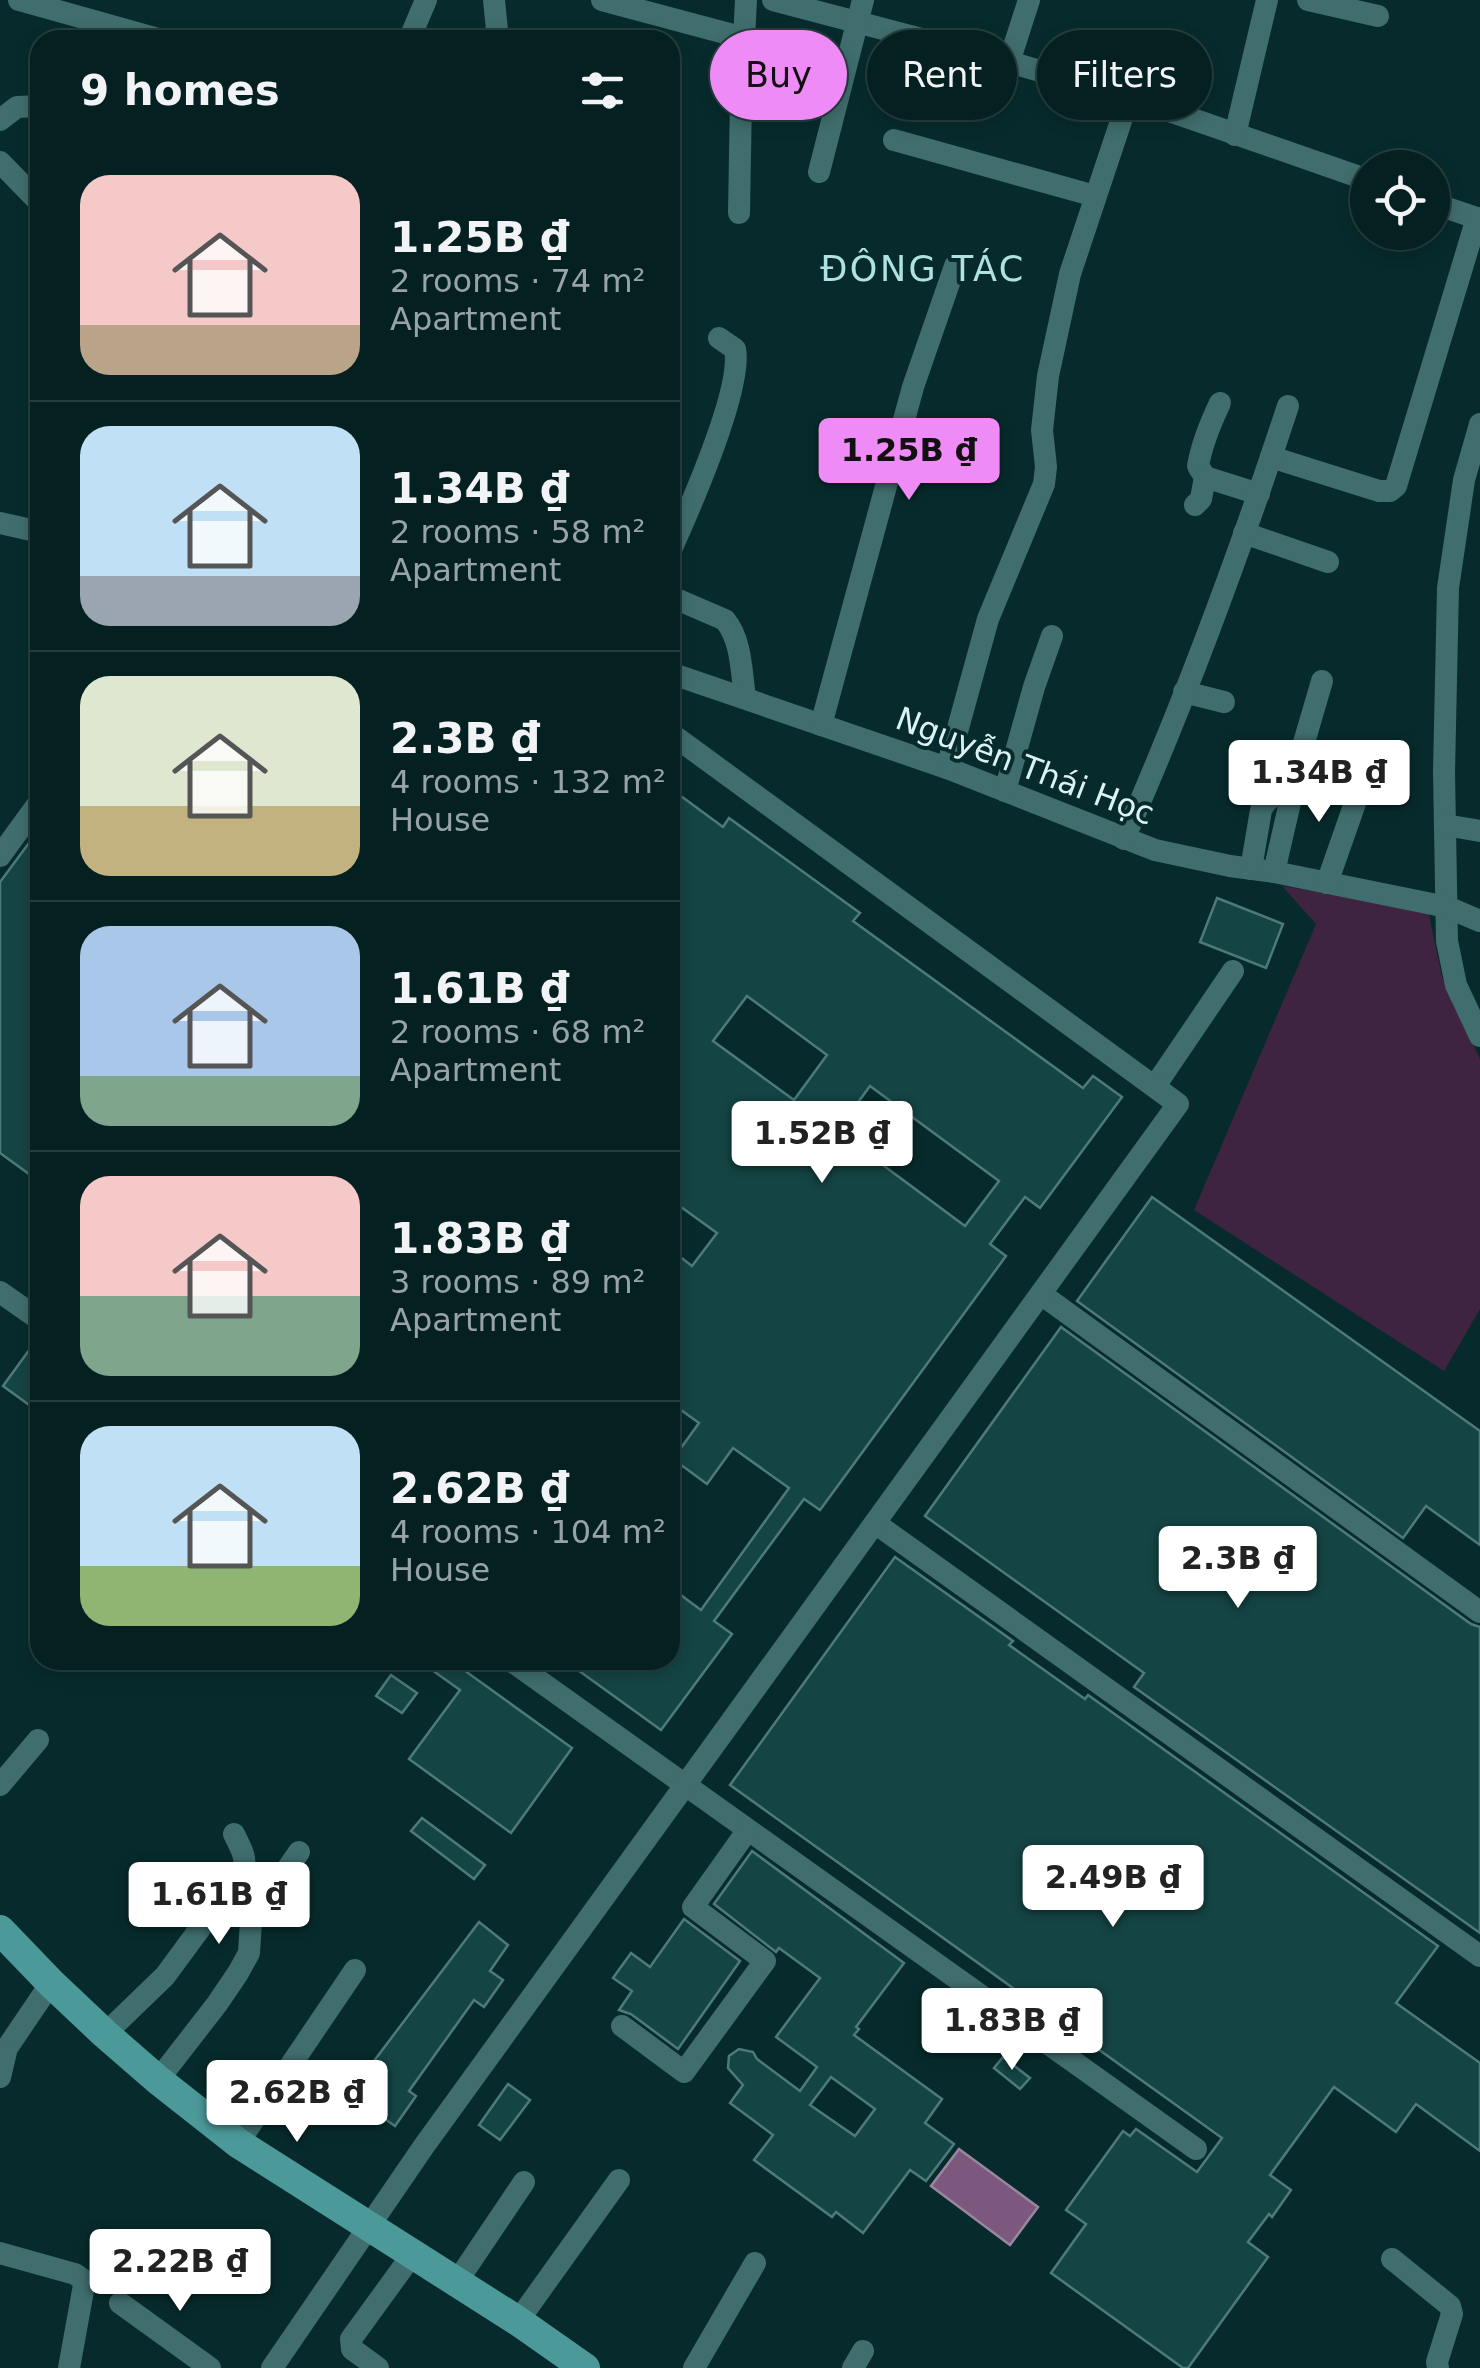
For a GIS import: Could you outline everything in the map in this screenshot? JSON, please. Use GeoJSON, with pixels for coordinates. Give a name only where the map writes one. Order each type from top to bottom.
{"type":"FeatureCollection","features":[{"type":"Feature","properties":{"kind":"main road"},"geometry":{"type":"LineString","coordinates":[[0,1930],[105,2034],[238,2143],[585,2368]]}},
{"type":"Feature","properties":{"kind":"street"},"geometry":{"type":"LineString","coordinates":[[19,0],[78,7],[137,30]]}},
{"type":"Feature","properties":{"kind":"street"},"geometry":{"type":"LineString","coordinates":[[413,30],[426,0]]}},
{"type":"Feature","properties":{"kind":"street"},"geometry":{"type":"LineString","coordinates":[[494,0],[497,30]]}},
{"type":"Feature","properties":{"kind":"street"},"geometry":{"type":"LineString","coordinates":[[602,0],[714,30]]}},
{"type":"Feature","properties":{"kind":"street"},"geometry":{"type":"LineString","coordinates":[[744,30],[746,0]]}},
{"type":"Feature","properties":{"kind":"street"},"geometry":{"type":"LineString","coordinates":[[773,0],[860,11],[915,30]]}},
{"type":"Feature","properties":{"kind":"street"},"geometry":{"type":"LineString","coordinates":[[1017,35],[1029,0]]}},
{"type":"Feature","properties":{"kind":"street"},"geometry":{"type":"LineString","coordinates":[[1236,134],[1267,0]]}},
{"type":"Feature","properties":{"kind":"street"},"geometry":{"type":"LineString","coordinates":[[1308,0],[1378,16]]}},
{"type":"Feature","properties":{"kind":"street"},"geometry":{"type":"LineString","coordinates":[[819,172],[860,11]]}},
{"type":"Feature","properties":{"kind":"street"},"geometry":{"type":"LineString","coordinates":[[0,120],[17,107],[30,106]]}},
{"type":"Feature","properties":{"kind":"street"},"geometry":{"type":"LineString","coordinates":[[739,213],[742,120]]}},
{"type":"Feature","properties":{"kind":"street"},"geometry":{"type":"LineString","coordinates":[[947,768],[988,619],[1044,484],[1042,430],[1048,376],[1070,274],[1120,120]]}},
{"type":"Feature","properties":{"kind":"street"},"geometry":{"type":"LineString","coordinates":[[1195,120],[1350,174]]}},
{"type":"Feature","properties":{"kind":"street"},"geometry":{"type":"LineString","coordinates":[[894,140],[1094,196]]}},
{"type":"Feature","properties":{"kind":"street"},"geometry":{"type":"LineString","coordinates":[[0,162],[30,194]]}},
{"type":"Feature","properties":{"kind":"street"},"geometry":{"type":"LineString","coordinates":[[1272,457],[1379,491],[1390,491],[1396,486],[1479,219],[1450,209]]}},
{"type":"Feature","properties":{"kind":"street"},"geometry":{"type":"LineString","coordinates":[[821,726],[913,387],[955,266]]}},
{"type":"Feature","properties":{"kind":"street"},"geometry":{"type":"LineString","coordinates":[[680,530],[729,398],[735,349],[719,338]]}},
{"type":"Feature","properties":{"kind":"street"},"geometry":{"type":"LineString","coordinates":[[1220,403],[1208,427],[1198,466],[1205,477],[1259,494]]}},
{"type":"Feature","properties":{"kind":"street"},"geometry":{"type":"LineString","coordinates":[[1124,839],[1156,766],[1244,534],[1288,406]]}},
{"type":"Feature","properties":{"kind":"street"},"geometry":{"type":"LineString","coordinates":[[1480,424],[1464,480],[1448,588],[1444,733],[1447,941],[1456,985],[1480,1036]]}},
{"type":"Feature","properties":{"kind":"street"},"geometry":{"type":"LineString","coordinates":[[1195,505],[1201,498],[1205,477]]}},
{"type":"Feature","properties":{"kind":"street"},"geometry":{"type":"LineString","coordinates":[[0,522],[30,530]]}},
{"type":"Feature","properties":{"kind":"street"},"geometry":{"type":"LineString","coordinates":[[1244,534],[1328,562]]}},
{"type":"Feature","properties":{"kind":"street"},"geometry":{"type":"LineString","coordinates":[[680,601],[725,620],[730,627],[737,640],[745,697]]}},
{"type":"Feature","properties":{"kind":"street"},"geometry":{"type":"LineString","coordinates":[[1005,791],[1052,636]]}},
{"type":"Feature","properties":{"kind":"street","name":"Nguyễn Thái Học"},"geometry":{"type":"LineString","coordinates":[[680,676],[947,768],[1155,850],[1447,908],[1480,921]]}},
{"type":"Feature","properties":{"kind":"street"},"geometry":{"type":"LineString","coordinates":[[1262,870],[1261,810],[1271,796],[1292,792],[1322,682]]}},
{"type":"Feature","properties":{"kind":"street"},"geometry":{"type":"LineString","coordinates":[[1184,692],[1224,702]]}},
{"type":"Feature","properties":{"kind":"street"},"geometry":{"type":"LineString","coordinates":[[272,2368],[446,2115],[1178,1104],[680,740]]}},
{"type":"Feature","properties":{"kind":"street"},"geometry":{"type":"LineString","coordinates":[[1327,882],[1361,786]]}},
{"type":"Feature","properties":{"kind":"street"},"geometry":{"type":"LineString","coordinates":[[0,856],[30,816]]}},
{"type":"Feature","properties":{"kind":"street"},"geometry":{"type":"LineString","coordinates":[[1446,825],[1480,831]]}},
{"type":"Feature","properties":{"kind":"street"},"geometry":{"type":"LineString","coordinates":[[1155,1086],[1233,971]]}},
{"type":"Feature","properties":{"kind":"street"},"geometry":{"type":"LineString","coordinates":[[0,1292],[30,1313]]}},
{"type":"Feature","properties":{"kind":"street"},"geometry":{"type":"LineString","coordinates":[[1041,1294],[1480,1612]]}},
{"type":"Feature","properties":{"kind":"street"},"geometry":{"type":"LineString","coordinates":[[875,1523],[1480,1956]]}},
{"type":"Feature","properties":{"kind":"street"},"geometry":{"type":"LineString","coordinates":[[524,1670],[1196,2150]]}},
{"type":"Feature","properties":{"kind":"street"},"geometry":{"type":"LineString","coordinates":[[0,1784],[38,1740]]}},
{"type":"Feature","properties":{"kind":"street"},"geometry":{"type":"LineString","coordinates":[[622,2026],[684,2072],[765,1961],[693,1907],[747,1830]]}},
{"type":"Feature","properties":{"kind":"street"},"geometry":{"type":"LineString","coordinates":[[105,2034],[165,1976],[243,1870],[246,1865],[234,1834]]}},
{"type":"Feature","properties":{"kind":"street"},"geometry":{"type":"LineString","coordinates":[[158,2080],[238,1973],[249,1953],[251,1921],[299,1852]]}},
{"type":"Feature","properties":{"kind":"street"},"geometry":{"type":"LineString","coordinates":[[238,2143],[354,1970]]}},
{"type":"Feature","properties":{"kind":"street"},"geometry":{"type":"LineString","coordinates":[[0,2077],[7,2048],[50,1983]]}},
{"type":"Feature","properties":{"kind":"street"},"geometry":{"type":"LineString","coordinates":[[518,2321],[619,2180]]}},
{"type":"Feature","properties":{"kind":"street"},"geometry":{"type":"LineString","coordinates":[[456,2284],[524,2182]]}},
{"type":"Feature","properties":{"kind":"street"},"geometry":{"type":"LineString","coordinates":[[0,2253],[82,2279],[69,2368]]}},
{"type":"Feature","properties":{"kind":"street"},"geometry":{"type":"LineString","coordinates":[[378,2368],[352,2349],[350,2339],[412,2256]]}},
{"type":"Feature","properties":{"kind":"street"},"geometry":{"type":"LineString","coordinates":[[1392,2259],[1450,2306],[1452,2314],[1436,2362],[1438,2368]]}},
{"type":"Feature","properties":{"kind":"street"},"geometry":{"type":"LineString","coordinates":[[694,2368],[755,2262]]}},
{"type":"Feature","properties":{"kind":"street"},"geometry":{"type":"LineString","coordinates":[[120,2303],[210,2368]]}},
{"type":"Feature","properties":{"kind":"shaded area"},"geometry":{"type":"Polygon","coordinates":[[[1282,886],[1428,910],[1442,977],[1480,1059],[1480,1309],[1444,1371],[1194,1210],[1316,924],[1282,886]]]}},
{"type":"Feature","properties":{"kind":"shaded area"},"geometry":{"type":"Polygon","coordinates":[[[959,2149],[1038,2207],[1010,2245],[931,2186],[959,2149]]]}},
{"type":"Feature","properties":{"kind":"building"},"geometry":{"type":"Polygon","coordinates":[[[680,795],[723,827],[729,818],[860,913],[853,921],[1083,1088],[1093,1076],[1122,1097],[1040,1208],[1025,1197],[990,1244],[1006,1256],[820,1510],[804,1499],[714,1621],[732,1634],[661,1730],[578,1670],[680,1670],[680,1594],[701,1610],[789,1488],[733,1448],[707,1484],[680,1464],[680,1449],[699,1423],[680,1409],[680,1257],[692,1266],[717,1233],[680,1206],[680,795]],[[747,996],[713,1041],[794,1100],[827,1055],[747,996]],[[870,1086],[837,1131],[965,1226],[999,1181],[870,1086]]]}},
{"type":"Feature","properties":{"kind":"building"},"geometry":{"type":"Polygon","coordinates":[[[30,842],[30,1175],[0,1153],[0,882],[30,842]]]}},
{"type":"Feature","properties":{"kind":"building"},"geometry":{"type":"Polygon","coordinates":[[[1217,898],[1283,924],[1266,968],[1200,942],[1217,898]]]}},
{"type":"Feature","properties":{"kind":"building"},"geometry":{"type":"Polygon","coordinates":[[[1152,1197],[1480,1431],[1480,1545],[1426,1506],[1403,1538],[1077,1301],[1152,1197]]]}},
{"type":"Feature","properties":{"kind":"building"},"geometry":{"type":"Polygon","coordinates":[[[1061,1327],[1480,1627],[1480,1933],[1134,1687],[1144,1673],[925,1516],[1061,1327]]]}},
{"type":"Feature","properties":{"kind":"building"},"geometry":{"type":"Polygon","coordinates":[[[30,1349],[30,1406],[3,1386],[30,1349]]]}},
{"type":"Feature","properties":{"kind":"building"},"geometry":{"type":"Polygon","coordinates":[[[895,1557],[1013,1641],[1009,1645],[1085,1699],[1088,1695],[1438,1946],[1396,2003],[1480,2063],[1480,2151],[1416,2104],[1396,2132],[1334,2087],[1270,2175],[1291,2190],[1248,2242],[1268,2257],[1188,2368],[1051,2273],[1086,2224],[1066,2210],[1123,2131],[1130,2136],[1136,2129],[1197,2172],[1222,2138],[730,1785],[895,1557]]]}},
{"type":"Feature","properties":{"kind":"building"},"geometry":{"type":"Polygon","coordinates":[[[432,1670],[464,1670],[572,1748],[511,1833],[409,1759],[460,1690],[432,1670]]]}},
{"type":"Feature","properties":{"kind":"building"},"geometry":{"type":"Polygon","coordinates":[[[391,1675],[417,1693],[402,1713],[376,1696],[391,1675]]]}},
{"type":"Feature","properties":{"kind":"building"},"geometry":{"type":"Polygon","coordinates":[[[422,1818],[485,1865],[474,1879],[411,1831],[422,1818]]]}},
{"type":"Feature","properties":{"kind":"building"},"geometry":{"type":"Polygon","coordinates":[[[752,1851],[904,1963],[854,2035],[942,2099],[925,2123],[954,2144],[926,2181],[910,2170],[863,2233],[836,2212],[832,2217],[754,2160],[773,2135],[730,2103],[743,2085],[728,2068],[729,2056],[739,2049],[753,2052],[800,2091],[817,2067],[776,2037],[820,1978],[779,1948],[776,1952],[714,1904],[752,1851]],[[831,2077],[810,2105],[855,2136],[875,2109],[831,2077]]]}},
{"type":"Feature","properties":{"kind":"building"},"geometry":{"type":"Polygon","coordinates":[[[684,1919],[740,1961],[678,2049],[631,2014],[619,2010],[632,1991],[613,1978],[631,1953],[650,1967],[684,1919]]]}},
{"type":"Feature","properties":{"kind":"building"},"geometry":{"type":"Polygon","coordinates":[[[479,1922],[508,1945],[490,1971],[503,1980],[484,2007],[474,2000],[409,2091],[416,2096],[395,2126],[349,2094],[479,1922]]]}},
{"type":"Feature","properties":{"kind":"building"},"geometry":{"type":"Polygon","coordinates":[[[1003,2057],[1030,2078],[1020,2089],[994,2068],[1003,2057]]]}},
{"type":"Feature","properties":{"kind":"building"},"geometry":{"type":"Polygon","coordinates":[[[508,2084],[530,2100],[500,2140],[479,2125],[508,2084]]]}},
{"type":"Feature","properties":{"kind":"district","name":"ĐÔNG TÁC"},"geometry":{"type":"Point","coordinates":[923,269]}}]}
